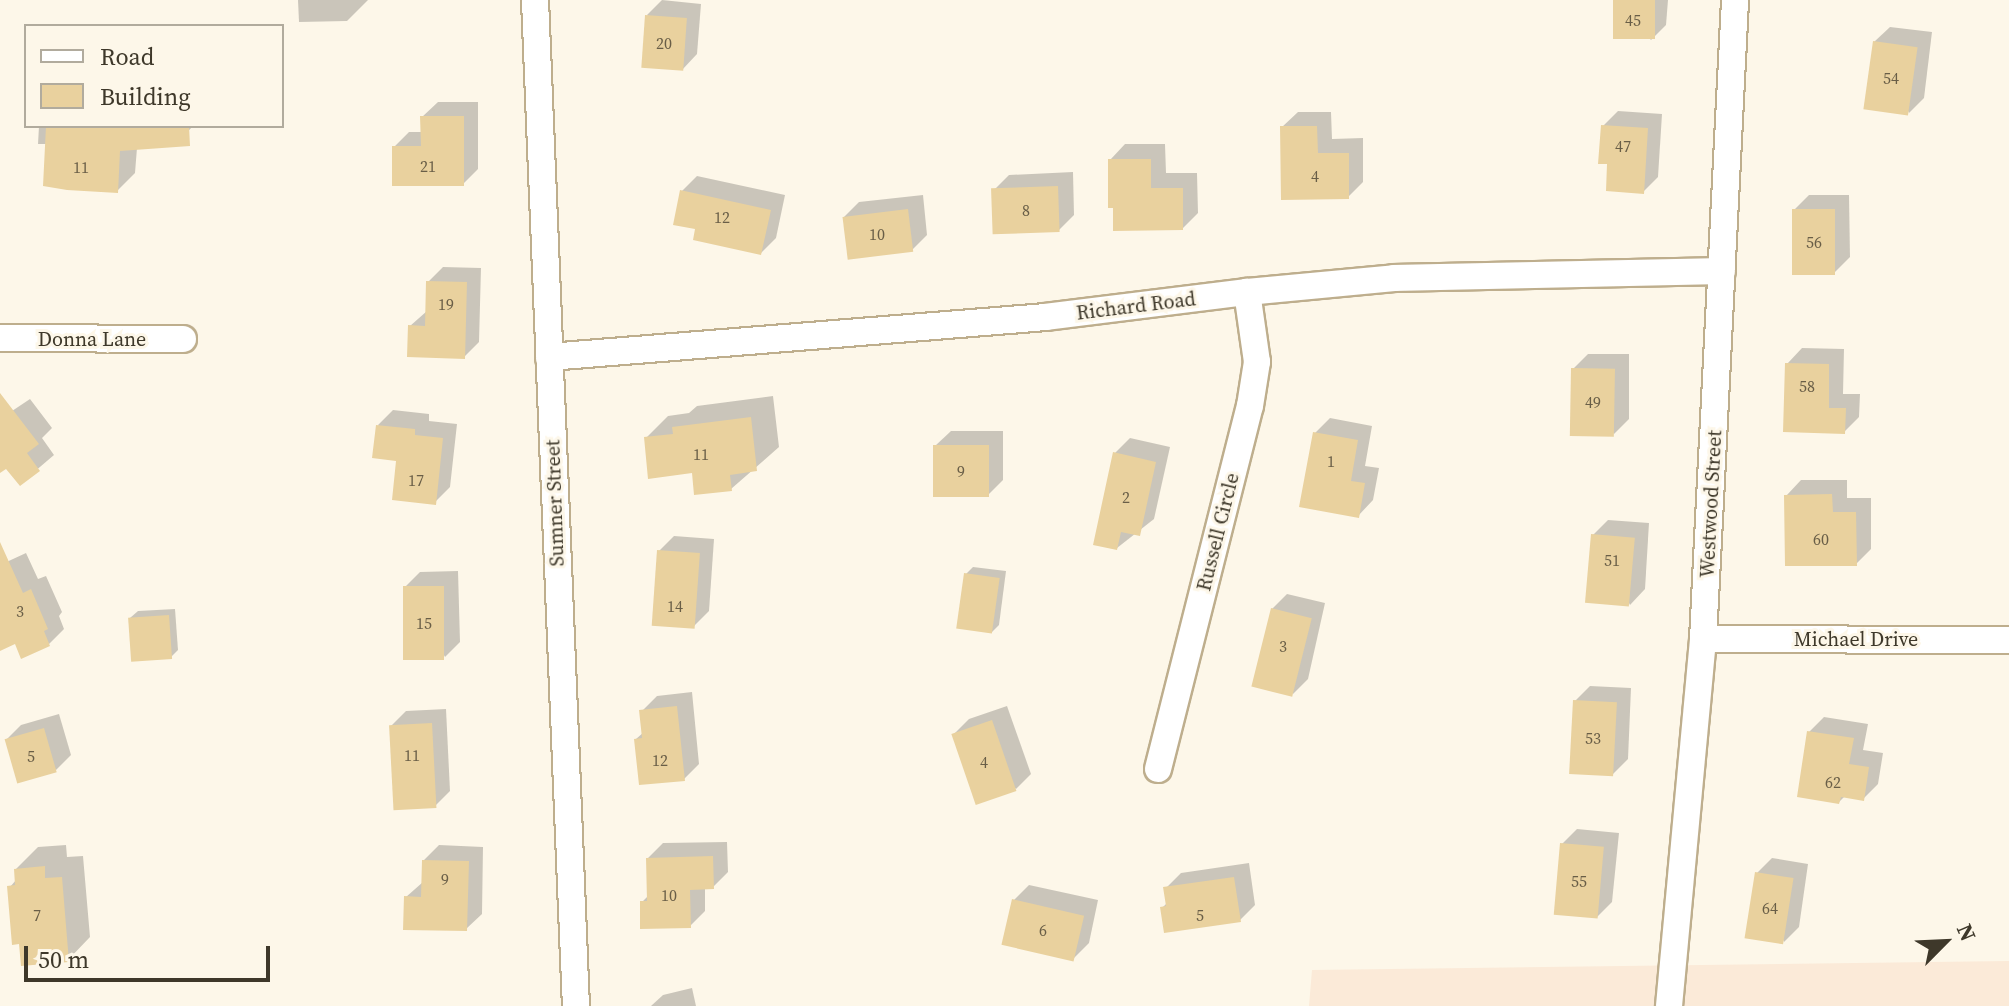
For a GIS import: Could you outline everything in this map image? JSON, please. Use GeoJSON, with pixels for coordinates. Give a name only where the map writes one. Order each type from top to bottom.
{"type":"FeatureCollection","features":[{"type":"Feature","properties":{"kind":"street","name":"Sumner Street"},"geometry":{"type":"LineString","coordinates":[[535,0],[576,1006]]}},
{"type":"Feature","properties":{"kind":"street","name":"Westwood Street"},"geometry":{"type":"LineString","coordinates":[[1669,1006],[1703,639],[1735,0]]}},
{"type":"Feature","properties":{"kind":"street","name":"Richard Road"},"geometry":{"type":"LineString","coordinates":[[549,357],[1056,316],[1247,292],[1424,277],[1722,271]]}},
{"type":"Feature","properties":{"kind":"street","name":"Russell Circle"},"geometry":{"type":"LineString","coordinates":[[1158,769],[1255,380],[1257,362],[1247,292]]}},
{"type":"Feature","properties":{"kind":"street","name":"Donna Lane"},"geometry":{"type":"LineString","coordinates":[[0,338],[183,339]]}},
{"type":"Feature","properties":{"kind":"street","name":"Michael Drive"},"geometry":{"type":"LineString","coordinates":[[1703,639],[2009,640]]}},
{"type":"Feature","properties":{"kind":"shaded area"},"geometry":{"type":"Polygon","coordinates":[[[2009,961],[2009,1006],[1309,1006],[1312,970],[2009,961]]]}},
{"type":"Feature","properties":{"kind":"building"},"geometry":{"type":"Polygon","coordinates":[[[1613,0],[1655,0],[1655,39],[1613,39],[1613,0]]]}},
{"type":"Feature","properties":{"kind":"building"},"geometry":{"type":"Polygon","coordinates":[[[645,15],[687,18],[683,71],[641,68],[645,15]]]}},
{"type":"Feature","properties":{"kind":"building"},"geometry":{"type":"Polygon","coordinates":[[[1873,41],[1918,47],[1908,116],[1863,109],[1873,41]]]}},
{"type":"Feature","properties":{"kind":"building"},"geometry":{"type":"Polygon","coordinates":[[[420,116],[464,116],[464,186],[392,186],[392,146],[421,146],[420,116]]]}},
{"type":"Feature","properties":{"kind":"building"},"geometry":{"type":"Polygon","coordinates":[[[1601,125],[1648,128],[1644,194],[1606,191],[1607,164],[1598,164],[1601,125]]]}},
{"type":"Feature","properties":{"kind":"building"},"geometry":{"type":"Polygon","coordinates":[[[1280,126],[1317,126],[1318,153],[1349,153],[1349,199],[1281,200],[1280,126]]]}},
{"type":"Feature","properties":{"kind":"building"},"geometry":{"type":"Polygon","coordinates":[[[46,128],[189,128],[190,146],[120,151],[118,193],[43,186],[46,128]]]}},
{"type":"Feature","properties":{"kind":"building"},"geometry":{"type":"Polygon","coordinates":[[[1108,159],[1151,159],[1151,188],[1183,188],[1183,230],[1113,231],[1113,208],[1108,208],[1108,159]]]}},
{"type":"Feature","properties":{"kind":"building"},"geometry":{"type":"Polygon","coordinates":[[[1058,186],[1060,232],[993,234],[991,188],[1058,186]]]}},
{"type":"Feature","properties":{"kind":"building"},"geometry":{"type":"Polygon","coordinates":[[[680,190],[771,210],[761,255],[693,240],[695,229],[673,225],[680,190]]]}},
{"type":"Feature","properties":{"kind":"building"},"geometry":{"type":"Polygon","coordinates":[[[908,209],[913,252],[848,260],[842,217],[908,209]]]}},
{"type":"Feature","properties":{"kind":"building"},"geometry":{"type":"Polygon","coordinates":[[[1792,209],[1835,209],[1835,275],[1792,275],[1792,209]]]}},
{"type":"Feature","properties":{"kind":"building"},"geometry":{"type":"Polygon","coordinates":[[[426,281],[467,282],[465,359],[407,357],[408,325],[425,326],[426,281]]]}},
{"type":"Feature","properties":{"kind":"building"},"geometry":{"type":"Polygon","coordinates":[[[1785,363],[1829,364],[1829,408],[1846,408],[1845,434],[1783,432],[1785,363]]]}},
{"type":"Feature","properties":{"kind":"building"},"geometry":{"type":"Polygon","coordinates":[[[1571,368],[1615,369],[1614,437],[1570,436],[1571,368]]]}},
{"type":"Feature","properties":{"kind":"building"},"geometry":{"type":"Polygon","coordinates":[[[0,393],[39,444],[27,453],[40,471],[20,486],[6,469],[0,473],[0,393]]]}},
{"type":"Feature","properties":{"kind":"building"},"geometry":{"type":"Polygon","coordinates":[[[751,417],[757,471],[730,475],[732,491],[694,495],[692,473],[648,479],[644,437],[673,434],[672,427],[751,417]]]}},
{"type":"Feature","properties":{"kind":"building"},"geometry":{"type":"Polygon","coordinates":[[[376,425],[415,429],[415,435],[443,438],[436,505],[392,500],[396,461],[372,458],[376,425]]]}},
{"type":"Feature","properties":{"kind":"building"},"geometry":{"type":"Polygon","coordinates":[[[1313,432],[1358,440],[1351,481],[1365,483],[1359,518],[1299,507],[1313,432]]]}},
{"type":"Feature","properties":{"kind":"building"},"geometry":{"type":"Polygon","coordinates":[[[933,445],[989,445],[989,497],[933,497],[933,445]]]}},
{"type":"Feature","properties":{"kind":"building"},"geometry":{"type":"Polygon","coordinates":[[[1113,452],[1156,462],[1140,536],[1121,532],[1117,550],[1093,545],[1113,452]]]}},
{"type":"Feature","properties":{"kind":"building"},"geometry":{"type":"Polygon","coordinates":[[[1832,494],[1833,512],[1856,512],[1857,566],[1785,566],[1784,495],[1832,494]]]}},
{"type":"Feature","properties":{"kind":"building"},"geometry":{"type":"Polygon","coordinates":[[[1591,534],[1635,538],[1629,607],[1585,603],[1591,534]]]}},
{"type":"Feature","properties":{"kind":"building"},"geometry":{"type":"Polygon","coordinates":[[[0,542],[23,593],[31,589],[48,629],[44,631],[50,646],[21,659],[15,644],[0,651],[0,542]]]}},
{"type":"Feature","properties":{"kind":"building"},"geometry":{"type":"Polygon","coordinates":[[[657,550],[700,553],[695,629],[652,626],[657,550]]]}},
{"type":"Feature","properties":{"kind":"building"},"geometry":{"type":"Polygon","coordinates":[[[964,573],[1000,578],[992,633],[956,628],[964,573]]]}},
{"type":"Feature","properties":{"kind":"building"},"geometry":{"type":"Polygon","coordinates":[[[403,586],[444,586],[444,660],[403,660],[403,586]]]}},
{"type":"Feature","properties":{"kind":"building"},"geometry":{"type":"Polygon","coordinates":[[[1271,608],[1312,618],[1292,697],[1251,687],[1271,608]]]}},
{"type":"Feature","properties":{"kind":"building"},"geometry":{"type":"Polygon","coordinates":[[[169,615],[172,659],[131,662],[128,618],[169,615]]]}},
{"type":"Feature","properties":{"kind":"building"},"geometry":{"type":"Polygon","coordinates":[[[1573,700],[1617,702],[1613,776],[1569,774],[1573,700]]]}},
{"type":"Feature","properties":{"kind":"building"},"geometry":{"type":"Polygon","coordinates":[[[677,706],[685,781],[639,785],[634,739],[642,738],[639,710],[677,706]]]}},
{"type":"Feature","properties":{"kind":"building"},"geometry":{"type":"Polygon","coordinates":[[[992,720],[1016,791],[976,805],[951,734],[992,720]]]}},
{"type":"Feature","properties":{"kind":"building"},"geometry":{"type":"Polygon","coordinates":[[[432,723],[436,808],[394,810],[389,725],[432,723]]]}},
{"type":"Feature","properties":{"kind":"building"},"geometry":{"type":"Polygon","coordinates":[[[44,728],[57,772],[17,784],[5,739],[44,728]]]}},
{"type":"Feature","properties":{"kind":"building"},"geometry":{"type":"Polygon","coordinates":[[[1807,731],[1854,738],[1849,764],[1869,767],[1864,801],[1841,797],[1839,804],[1797,797],[1807,731]]]}},
{"type":"Feature","properties":{"kind":"building"},"geometry":{"type":"Polygon","coordinates":[[[1560,843],[1604,847],[1598,919],[1554,915],[1560,843]]]}},
{"type":"Feature","properties":{"kind":"building"},"geometry":{"type":"Polygon","coordinates":[[[713,856],[714,889],[690,890],[691,928],[640,929],[640,901],[647,901],[646,858],[713,856]]]}},
{"type":"Feature","properties":{"kind":"building"},"geometry":{"type":"Polygon","coordinates":[[[422,860],[469,861],[467,931],[403,930],[404,896],[421,897],[422,860]]]}},
{"type":"Feature","properties":{"kind":"building"},"geometry":{"type":"Polygon","coordinates":[[[45,866],[45,878],[62,877],[69,962],[21,966],[19,944],[12,945],[7,886],[15,885],[14,869],[45,866]]]}},
{"type":"Feature","properties":{"kind":"building"},"geometry":{"type":"Polygon","coordinates":[[[1755,872],[1794,878],[1783,944],[1745,938],[1755,872]]]}},
{"type":"Feature","properties":{"kind":"building"},"geometry":{"type":"Polygon","coordinates":[[[1234,877],[1241,922],[1164,933],[1160,907],[1166,906],[1163,887],[1234,877]]]}},
{"type":"Feature","properties":{"kind":"building"},"geometry":{"type":"Polygon","coordinates":[[[1012,899],[1084,916],[1074,961],[1001,945],[1012,899]]]}}]}
